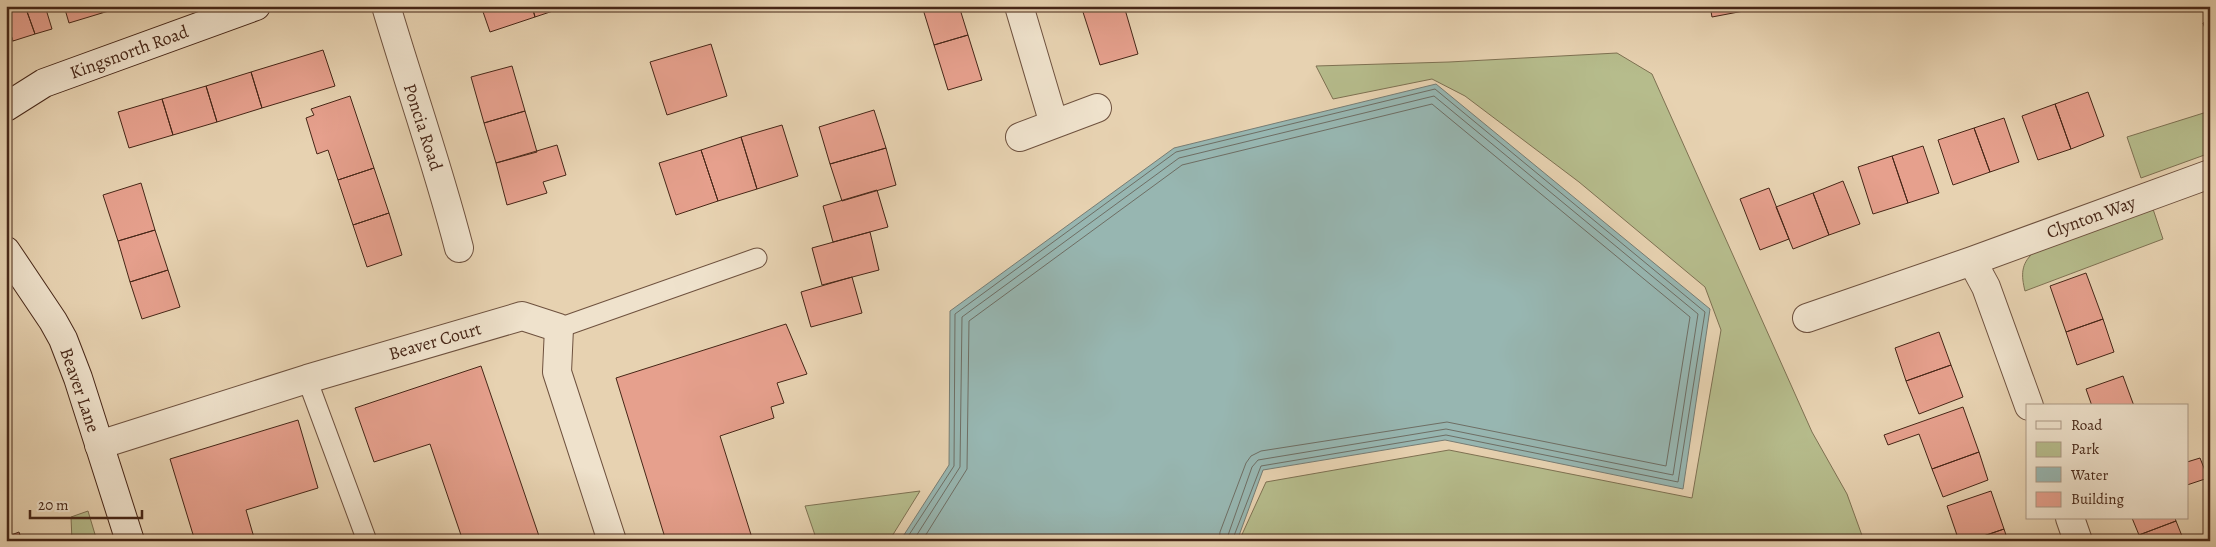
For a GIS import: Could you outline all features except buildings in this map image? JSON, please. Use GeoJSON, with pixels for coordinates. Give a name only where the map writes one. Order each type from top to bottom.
{"type":"FeatureCollection","features":[{"type":"Feature","properties":{"kind":"street","name":"Kingsnorth Road"},"geometry":{"type":"LineString","coordinates":[[6,107],[44,83],[256,6]]}},
{"type":"Feature","properties":{"kind":"street","name":"Poncia Road"},"geometry":{"type":"LineString","coordinates":[[386,6],[426,131],[459,248]]}},
{"type":"Feature","properties":{"kind":"street"},"geometry":{"type":"LineString","coordinates":[[1019,6],[1054,124]]}},
{"type":"Feature","properties":{"kind":"street"},"geometry":{"type":"LineString","coordinates":[[1020,137],[1097,108]]}},
{"type":"Feature","properties":{"kind":"street","name":"Clynton Way"},"geometry":{"type":"LineString","coordinates":[[1807,318],[1972,261],[2210,174]]}},
{"type":"Feature","properties":{"kind":"street","name":"Beaver Lane"},"geometry":{"type":"LineString","coordinates":[[6,252],[63,339],[78,378],[130,541]]}},
{"type":"Feature","properties":{"kind":"street"},"geometry":{"type":"LineString","coordinates":[[1972,261],[1986,287],[2028,404]]}},
{"type":"Feature","properties":{"kind":"street","name":"Beaver Court"},"geometry":{"type":"LineString","coordinates":[[99,444],[307,379],[522,316],[559,328]]}},
{"type":"Feature","properties":{"kind":"street"},"geometry":{"type":"LineString","coordinates":[[559,328],[557,372],[612,541]]}},
{"type":"Feature","properties":{"kind":"street"},"geometry":{"type":"LineString","coordinates":[[2071,520],[2078,541]]}},
{"type":"Feature","properties":{"kind":"lane"},"geometry":{"type":"LineString","coordinates":[[559,328],[757,258]]}},
{"type":"Feature","properties":{"kind":"lane"},"geometry":{"type":"LineString","coordinates":[[307,379],[367,541]]}},
{"type":"Feature","properties":{"kind":"green space"},"geometry":{"type":"Polygon","coordinates":[[[1617,53],[1652,74],[1812,432],[1847,494],[1864,541],[1239,541],[1266,482],[1449,450],[1692,498],[1721,330],[1705,287],[1579,182],[1465,96],[1432,79],[1333,99],[1316,66],[1449,62],[1617,53]]]}},
{"type":"Feature","properties":{"kind":"green space"},"geometry":{"type":"Polygon","coordinates":[[[2210,111],[2210,153],[2141,178],[2127,137],[2210,111]]]}},
{"type":"Feature","properties":{"kind":"green space"},"geometry":{"type":"Polygon","coordinates":[[[2153,209],[2163,239],[2025,291],[2023,270],[2026,261],[2033,253],[2153,209]]]}},
{"type":"Feature","properties":{"kind":"green space"},"geometry":{"type":"Polygon","coordinates":[[[920,491],[889,541],[817,541],[805,506],[920,491]]]}},
{"type":"Feature","properties":{"kind":"green space"},"geometry":{"type":"Polygon","coordinates":[[[88,511],[97,541],[72,541],[71,517],[88,511]]]}},
{"type":"Feature","properties":{"kind":"water"},"geometry":{"type":"Polygon","coordinates":[[[1436,84],[1710,309],[1683,489],[1445,440],[1263,470],[1237,541],[900,541],[949,465],[950,311],[1174,148],[1436,84]]]}}]}
